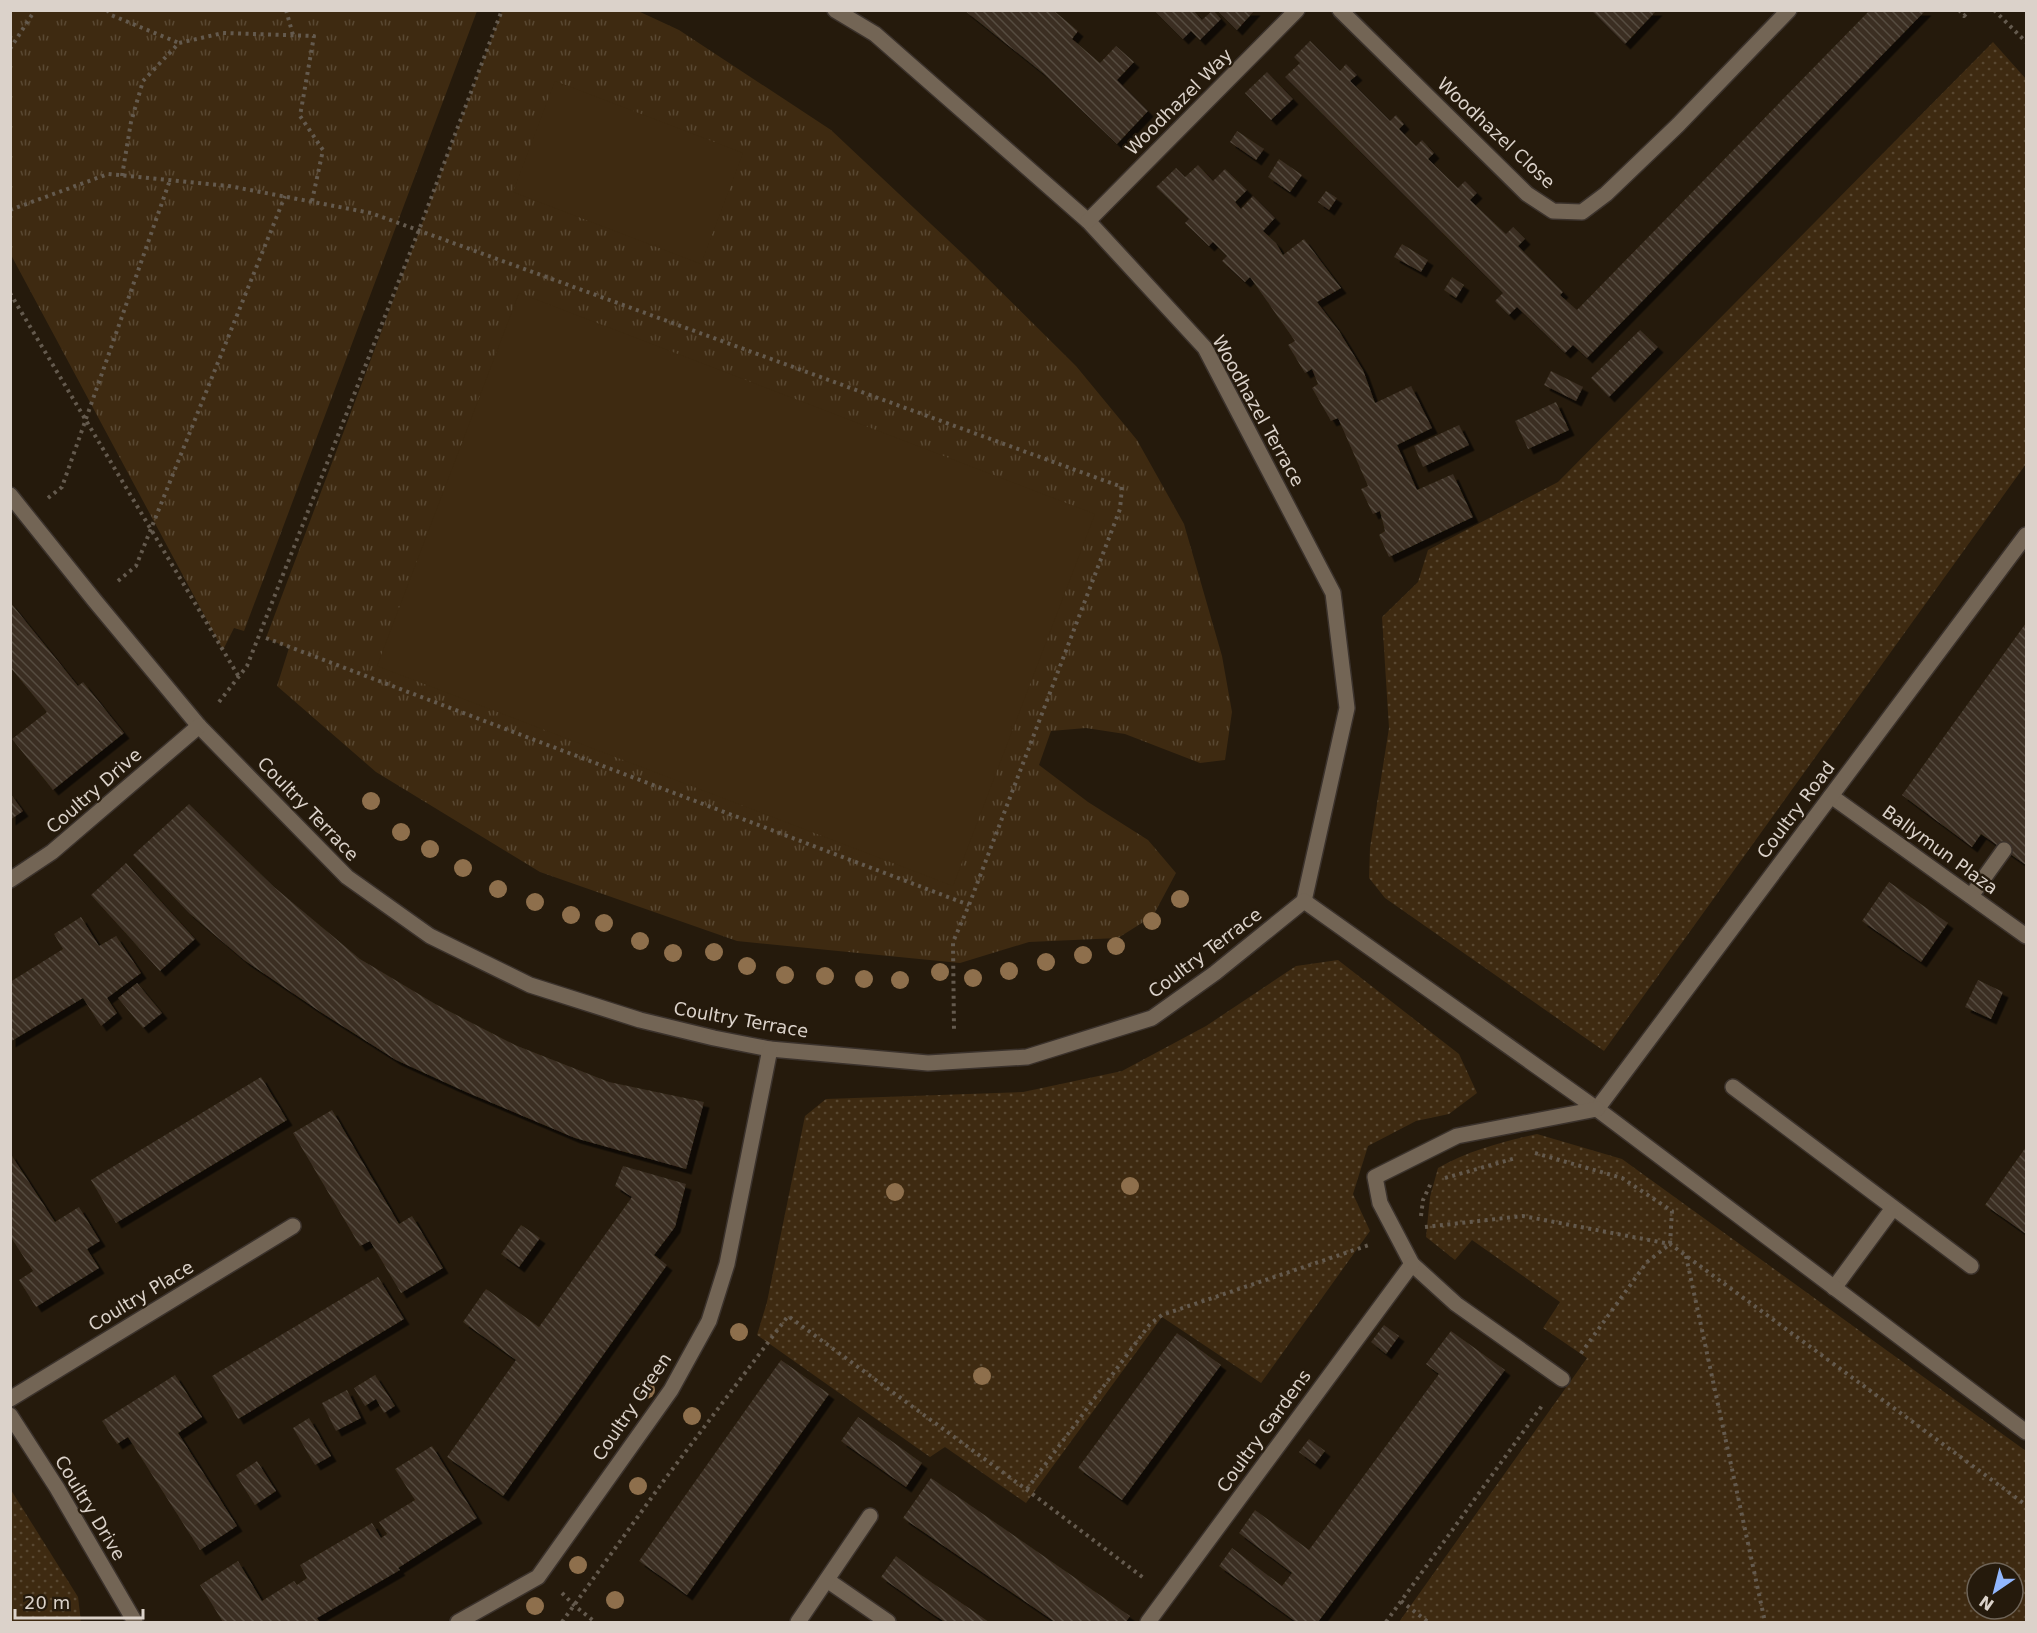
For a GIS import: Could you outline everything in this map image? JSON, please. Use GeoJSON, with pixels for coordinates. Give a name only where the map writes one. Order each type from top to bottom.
{"type":"FeatureCollection","features":[{"type":"Feature","properties":{"kind":"street","name":"Woodhazel Terrace"},"geometry":{"type":"LineString","coordinates":[[835,10],[875,34],[1088,221],[1204,348],[1333,593],[1347,708],[1304,901]]}},
{"type":"Feature","properties":{"kind":"street","name":"Woodhazel Way"},"geometry":{"type":"LineString","coordinates":[[1088,221],[1298,10]]}},
{"type":"Feature","properties":{"kind":"street","name":"Woodhazel Close"},"geometry":{"type":"LineString","coordinates":[[1340,10],[1527,194],[1553,211],[1582,212],[1606,194],[1662,140],[1789,10]]}},
{"type":"Feature","properties":{"kind":"street","name":"Coultry Terrace"},"geometry":{"type":"LineString","coordinates":[[10,495],[199,726],[347,877],[430,936],[530,985],[640,1020],[770,1049],[928,1063],[1027,1058],[1152,1018],[1215,973],[1304,901]]}},
{"type":"Feature","properties":{"kind":"street","name":"Coultry Road"},"geometry":{"type":"LineString","coordinates":[[1597,1109],[2026,535]]}},
{"type":"Feature","properties":{"kind":"street","name":"Coultry Drive"},"geometry":{"type":"LineString","coordinates":[[10,880],[52,852],[199,726]]}},
{"type":"Feature","properties":{"kind":"street","name":"Ballymun Plaza"},"geometry":{"type":"LineString","coordinates":[[1831,796],[2026,936]]}},
{"type":"Feature","properties":{"kind":"street"},"geometry":{"type":"LineString","coordinates":[[1971,896],[2004,850]]}},
{"type":"Feature","properties":{"kind":"street"},"geometry":{"type":"LineString","coordinates":[[1304,901],[1597,1109],[2026,1432]]}},
{"type":"Feature","properties":{"kind":"street","name":"Coultry Green"},"geometry":{"type":"LineString","coordinates":[[458,1623],[538,1576],[671,1390],[709,1321],[727,1264],[770,1049]]}},
{"type":"Feature","properties":{"kind":"street"},"geometry":{"type":"LineString","coordinates":[[1733,1087],[1971,1266]]}},
{"type":"Feature","properties":{"kind":"street"},"geometry":{"type":"LineString","coordinates":[[1562,1379],[1456,1304],[1412,1264],[1380,1203],[1375,1177],[1457,1136],[1597,1109]]}},
{"type":"Feature","properties":{"kind":"street"},"geometry":{"type":"LineString","coordinates":[[1834,1288],[1893,1208]]}},
{"type":"Feature","properties":{"kind":"street","name":"Coultry Place"},"geometry":{"type":"LineString","coordinates":[[10,1399],[293,1226]]}},
{"type":"Feature","properties":{"kind":"street","name":"Coultry Gardens"},"geometry":{"type":"LineString","coordinates":[[1148,1623],[1412,1264]]}},
{"type":"Feature","properties":{"kind":"street","name":"Coultry Drive"},"geometry":{"type":"LineString","coordinates":[[10,1415],[57,1488],[135,1623]]}},
{"type":"Feature","properties":{"kind":"street"},"geometry":{"type":"LineString","coordinates":[[798,1623],[870,1516]]}},
{"type":"Feature","properties":{"kind":"street"},"geometry":{"type":"LineString","coordinates":[[827,1580],[888,1623]]}},
{"type":"Feature","properties":{"kind":"path"},"geometry":{"type":"LineString","coordinates":[[10,49],[35,10]]}},
{"type":"Feature","properties":{"kind":"path"},"geometry":{"type":"LineString","coordinates":[[107,10],[111,15],[179,42],[223,33],[314,36],[300,116],[323,150],[312,201]]}},
{"type":"Feature","properties":{"kind":"path"},"geometry":{"type":"LineString","coordinates":[[286,10],[293,35]]}},
{"type":"Feature","properties":{"kind":"path"},"geometry":{"type":"LineString","coordinates":[[199,726],[248,666],[502,10]]}},
{"type":"Feature","properties":{"kind":"path"},"geometry":{"type":"LineString","coordinates":[[1959,10],[1964,16],[1970,10]]}},
{"type":"Feature","properties":{"kind":"path"},"geometry":{"type":"LineString","coordinates":[[1994,10],[2026,42]]}},
{"type":"Feature","properties":{"kind":"path"},"geometry":{"type":"LineString","coordinates":[[122,176],[142,81],[179,42]]}},
{"type":"Feature","properties":{"kind":"path"},"geometry":{"type":"LineString","coordinates":[[10,210],[108,174],[229,186],[371,213],[1122,487],[1120,509],[953,942],[955,1062]]}},
{"type":"Feature","properties":{"kind":"path"},"geometry":{"type":"LineString","coordinates":[[27,515],[62,487],[170,180]]}},
{"type":"Feature","properties":{"kind":"path"},"geometry":{"type":"LineString","coordinates":[[95,601],[136,566],[285,196]]}},
{"type":"Feature","properties":{"kind":"path"},"geometry":{"type":"LineString","coordinates":[[10,293],[239,677]]}},
{"type":"Feature","properties":{"kind":"path"},"geometry":{"type":"LineString","coordinates":[[266,638],[969,904]]}},
{"type":"Feature","properties":{"kind":"path"},"geometry":{"type":"LineString","coordinates":[[1386,1623],[1647,1262],[1670,1244],[1672,1212],[1622,1178],[1535,1153]]}},
{"type":"Feature","properties":{"kind":"path"},"geometry":{"type":"LineString","coordinates":[[1443,1178],[1523,1156]]}},
{"type":"Feature","properties":{"kind":"path"},"geometry":{"type":"LineString","coordinates":[[1420,1227],[1423,1200],[1431,1181]]}},
{"type":"Feature","properties":{"kind":"path"},"geometry":{"type":"LineString","coordinates":[[1026,1490],[1150,1324],[1162,1315],[1420,1227],[1523,1216],[1670,1244],[2026,1505]]}},
{"type":"Feature","properties":{"kind":"path"},"geometry":{"type":"LineString","coordinates":[[1686,1256],[1765,1623]]}},
{"type":"Feature","properties":{"kind":"path"},"geometry":{"type":"LineString","coordinates":[[562,1623],[665,1479],[788,1316],[1168,1595]]}},
{"type":"Feature","properties":{"kind":"path"},"geometry":{"type":"LineString","coordinates":[[542,1571],[574,1606],[595,1623]]}},
{"type":"Feature","properties":{"kind":"path"},"geometry":{"type":"LineString","coordinates":[[1401,1601],[1428,1623]]}},
{"type":"Feature","properties":{"kind":"green space"},"geometry":{"type":"Polygon","coordinates":[[[10,11],[477,11],[244,631],[234,628],[223,650],[11,255],[10,11]]]}},
{"type":"Feature","properties":{"kind":"green space"},"geometry":{"type":"Polygon","coordinates":[[[502,11],[638,11],[679,30],[831,130],[965,256],[1076,366],[1137,440],[1184,524],[1222,656],[1232,712],[1225,760],[1200,763],[1125,734],[1086,728],[1051,731],[1039,765],[1088,802],[1148,840],[1176,873],[1153,916],[1118,938],[1029,942],[960,963],[737,941],[540,872],[376,772],[277,686],[289,648],[266,638],[502,11]]]}},
{"type":"Feature","properties":{"kind":"green space"},"geometry":{"type":"Polygon","coordinates":[[[1993,42],[2026,79],[2026,464],[1604,1051],[1385,898],[1369,878],[1370,848],[1389,728],[1382,617],[1418,582],[1428,550],[1558,482],[1993,42]]]}},
{"type":"Feature","properties":{"kind":"green space"},"geometry":{"type":"Polygon","coordinates":[[[555,81],[743,153],[701,264],[513,192],[555,81]]]}},
{"type":"Feature","properties":{"kind":"green space"},"geometry":{"type":"Polygon","coordinates":[[[519,293],[1095,514],[953,886],[377,666],[519,293]]]}},
{"type":"Feature","properties":{"kind":"green space"},"geometry":{"type":"Polygon","coordinates":[[[1338,960],[1459,1054],[1477,1093],[1449,1114],[1416,1121],[1368,1146],[1353,1194],[1370,1231],[1261,1383],[1162,1317],[1026,1503],[945,1447],[930,1457],[757,1335],[767,1302],[805,1116],[826,1099],[1023,1092],[1122,1071],[1206,1026],[1296,966],[1338,960]]]}},
{"type":"Feature","properties":{"kind":"green space"},"geometry":{"type":"Polygon","coordinates":[[[1537,1134],[1622,1159],[2026,1451],[2026,1622],[1399,1622],[1587,1358],[1543,1328],[1560,1302],[1472,1240],[1455,1260],[1426,1237],[1430,1197],[1438,1168],[1474,1151],[1537,1134]]]}},
{"type":"Feature","properties":{"kind":"green space"},"geometry":{"type":"Polygon","coordinates":[[[11,1490],[78,1597],[81,1622],[11,1622],[11,1490]]]}},
{"type":"Feature","properties":{"kind":"building"},"geometry":{"type":"Polygon","coordinates":[[[964,10],[1053,10],[1078,31],[1072,39],[1100,63],[1116,46],[1134,62],[1117,80],[1148,111],[1117,144],[1044,74],[964,10]]]}},
{"type":"Feature","properties":{"kind":"building"},"geometry":{"type":"Polygon","coordinates":[[[1154,10],[1193,10],[1202,20],[1213,10],[1221,19],[1200,40],[1191,31],[1183,39],[1154,10]]]}},
{"type":"Feature","properties":{"kind":"building"},"geometry":{"type":"Polygon","coordinates":[[[1217,10],[1255,10],[1237,30],[1217,10]]]}},
{"type":"Feature","properties":{"kind":"building"},"geometry":{"type":"Polygon","coordinates":[[[1591,10],[1657,10],[1625,44],[1591,10]]]}},
{"type":"Feature","properties":{"kind":"building"},"geometry":{"type":"Polygon","coordinates":[[[1870,10],[1926,10],[1587,358],[1573,345],[1565,353],[1517,307],[1509,315],[1495,301],[1503,293],[1285,77],[1300,63],[1294,57],[1310,41],[1340,71],[1346,64],[1357,75],[1350,81],[1390,121],[1396,115],[1404,124],[1399,129],[1416,146],[1422,140],[1434,153],[1428,159],[1458,188],[1465,181],[1477,193],[1470,200],[1506,234],[1513,227],[1525,239],[1518,246],[1563,292],[1560,295],[1577,310],[1870,10]]]}},
{"type":"Feature","properties":{"kind":"building"},"geometry":{"type":"Polygon","coordinates":[[[1267,72],[1293,99],[1271,120],[1245,93],[1267,72]]]}},
{"type":"Feature","properties":{"kind":"building"},"geometry":{"type":"Polygon","coordinates":[[[1237,131],[1264,149],[1256,160],[1230,142],[1237,131]]]}},
{"type":"Feature","properties":{"kind":"building"},"geometry":{"type":"Polygon","coordinates":[[[1279,159],[1302,175],[1290,192],[1268,177],[1279,159]]]}},
{"type":"Feature","properties":{"kind":"building"},"geometry":{"type":"Polygon","coordinates":[[[1198,165],[1213,181],[1225,169],[1247,190],[1235,202],[1241,209],[1253,196],[1275,218],[1263,231],[1276,243],[1283,255],[1304,239],[1341,288],[1317,302],[1339,331],[1363,370],[1375,403],[1411,386],[1432,428],[1397,445],[1417,490],[1453,474],[1473,517],[1389,557],[1379,535],[1385,531],[1380,511],[1373,514],[1361,489],[1368,486],[1338,418],[1331,421],[1312,388],[1318,384],[1312,369],[1305,373],[1288,345],[1295,341],[1250,277],[1245,282],[1222,261],[1227,256],[1213,242],[1209,246],[1185,223],[1189,219],[1156,187],[1176,168],[1185,177],[1198,165]]]}},
{"type":"Feature","properties":{"kind":"building"},"geometry":{"type":"Polygon","coordinates":[[[1326,191],[1337,198],[1329,210],[1318,202],[1326,191]]]}},
{"type":"Feature","properties":{"kind":"building"},"geometry":{"type":"Polygon","coordinates":[[[1402,244],[1428,260],[1421,272],[1394,257],[1402,244]]]}},
{"type":"Feature","properties":{"kind":"building"},"geometry":{"type":"Polygon","coordinates":[[[1452,277],[1464,285],[1456,298],[1444,290],[1452,277]]]}},
{"type":"Feature","properties":{"kind":"building"},"geometry":{"type":"Polygon","coordinates":[[[1640,330],[1658,347],[1609,397],[1591,378],[1640,330]]]}},
{"type":"Feature","properties":{"kind":"building"},"geometry":{"type":"Polygon","coordinates":[[[1551,371],[1583,387],[1576,401],[1544,385],[1551,371]]]}},
{"type":"Feature","properties":{"kind":"building"},"geometry":{"type":"Polygon","coordinates":[[[1556,402],[1569,430],[1528,449],[1515,421],[1556,402]]]}},
{"type":"Feature","properties":{"kind":"building"},"geometry":{"type":"Polygon","coordinates":[[[1459,425],[1469,445],[1423,467],[1414,446],[1459,425]]]}},
{"type":"Feature","properties":{"kind":"building"},"geometry":{"type":"Polygon","coordinates":[[[10,602],[78,686],[83,682],[124,733],[53,790],[12,739],[47,712],[10,667],[10,602]]]}},
{"type":"Feature","properties":{"kind":"building"},"geometry":{"type":"Polygon","coordinates":[[[2026,623],[2026,865],[1981,834],[1972,847],[1902,795],[2026,623]]]}},
{"type":"Feature","properties":{"kind":"building"},"geometry":{"type":"Polygon","coordinates":[[[10,793],[23,811],[10,820],[10,793]]]}},
{"type":"Feature","properties":{"kind":"building"},"geometry":{"type":"Polygon","coordinates":[[[189,804],[274,887],[360,959],[437,1005],[515,1045],[609,1082],[704,1102],[686,1169],[575,1138],[396,1060],[244,960],[189,913],[133,855],[189,804]]]}},
{"type":"Feature","properties":{"kind":"building"},"geometry":{"type":"Polygon","coordinates":[[[126,863],[195,939],[160,971],[91,895],[126,863]]]}},
{"type":"Feature","properties":{"kind":"building"},"geometry":{"type":"Polygon","coordinates":[[[1889,882],[1948,923],[1921,962],[1862,921],[1889,882]]]}},
{"type":"Feature","properties":{"kind":"building"},"geometry":{"type":"Polygon","coordinates":[[[81,917],[99,946],[116,936],[141,973],[107,998],[117,1013],[101,1026],[83,998],[10,1042],[10,982],[63,949],[54,934],[81,917]]]}},
{"type":"Feature","properties":{"kind":"building"},"geometry":{"type":"Polygon","coordinates":[[[1978,980],[2003,992],[1991,1019],[1965,1007],[1978,980]]]}},
{"type":"Feature","properties":{"kind":"building"},"geometry":{"type":"Polygon","coordinates":[[[137,983],[162,1013],[143,1028],[118,998],[137,983]]]}},
{"type":"Feature","properties":{"kind":"building"},"geometry":{"type":"Polygon","coordinates":[[[261,1077],[287,1120],[116,1223],[91,1180],[261,1077]]]}},
{"type":"Feature","properties":{"kind":"building"},"geometry":{"type":"Polygon","coordinates":[[[332,1110],[399,1224],[412,1216],[443,1268],[401,1293],[370,1241],[360,1246],[293,1133],[332,1110]]]}},
{"type":"Feature","properties":{"kind":"building"},"geometry":{"type":"Polygon","coordinates":[[[2026,1147],[2026,1234],[1985,1205],[2026,1147]]]}},
{"type":"Feature","properties":{"kind":"building"},"geometry":{"type":"Polygon","coordinates":[[[10,1153],[55,1222],[79,1207],[100,1241],[87,1249],[99,1268],[36,1307],[19,1280],[33,1271],[10,1236],[10,1153]]]}},
{"type":"Feature","properties":{"kind":"building"},"geometry":{"type":"Polygon","coordinates":[[[623,1166],[686,1184],[675,1227],[654,1255],[667,1265],[503,1496],[447,1457],[516,1360],[463,1322],[486,1289],[539,1327],[632,1197],[615,1186],[623,1166]]]}},
{"type":"Feature","properties":{"kind":"building"},"geometry":{"type":"Polygon","coordinates":[[[521,1225],[540,1238],[519,1267],[501,1254],[521,1225]]]}},
{"type":"Feature","properties":{"kind":"building"},"geometry":{"type":"Polygon","coordinates":[[[378,1277],[404,1319],[238,1419],[212,1376],[378,1277]]]}},
{"type":"Feature","properties":{"kind":"building"},"geometry":{"type":"Polygon","coordinates":[[[1384,1325],[1399,1336],[1386,1354],[1371,1342],[1384,1325]]]}},
{"type":"Feature","properties":{"kind":"building"},"geometry":{"type":"Polygon","coordinates":[[[1451,1331],[1505,1370],[1318,1622],[1296,1622],[1219,1566],[1232,1548],[1282,1586],[1292,1573],[1239,1533],[1255,1510],[1309,1550],[1439,1374],[1426,1364],[1451,1331]]]}},
{"type":"Feature","properties":{"kind":"building"},"geometry":{"type":"Polygon","coordinates":[[[1177,1333],[1221,1365],[1122,1500],[1078,1468],[1177,1333]]]}},
{"type":"Feature","properties":{"kind":"building"},"geometry":{"type":"Polygon","coordinates":[[[781,1360],[829,1394],[687,1595],[639,1561],[781,1360]]]}},
{"type":"Feature","properties":{"kind":"building"},"geometry":{"type":"Polygon","coordinates":[[[175,1375],[202,1417],[178,1433],[237,1526],[200,1550],[128,1437],[117,1444],[102,1421],[175,1375]]]}},
{"type":"Feature","properties":{"kind":"building"},"geometry":{"type":"Polygon","coordinates":[[[375,1375],[395,1406],[384,1413],[376,1399],[365,1406],[354,1388],[375,1375]]]}},
{"type":"Feature","properties":{"kind":"building"},"geometry":{"type":"Polygon","coordinates":[[[347,1390],[361,1418],[336,1431],[322,1403],[347,1390]]]}},
{"type":"Feature","properties":{"kind":"building"},"geometry":{"type":"Polygon","coordinates":[[[858,1417],[922,1463],[906,1487],[841,1441],[858,1417]]]}},
{"type":"Feature","properties":{"kind":"building"},"geometry":{"type":"Polygon","coordinates":[[[309,1418],[331,1456],[315,1465],[293,1428],[309,1418]]]}},
{"type":"Feature","properties":{"kind":"building"},"geometry":{"type":"Polygon","coordinates":[[[1309,1439],[1325,1451],[1315,1464],[1299,1452],[1309,1439]]]}},
{"type":"Feature","properties":{"kind":"building"},"geometry":{"type":"Polygon","coordinates":[[[432,1446],[477,1518],[398,1568],[400,1570],[317,1618],[319,1621],[223,1622],[200,1585],[238,1561],[262,1601],[294,1581],[297,1585],[307,1578],[300,1565],[372,1523],[381,1538],[387,1534],[379,1522],[415,1500],[395,1469],[432,1446]]]}},
{"type":"Feature","properties":{"kind":"building"},"geometry":{"type":"Polygon","coordinates":[[[257,1461],[276,1491],[255,1505],[236,1475],[257,1461]]]}},
{"type":"Feature","properties":{"kind":"building"},"geometry":{"type":"Polygon","coordinates":[[[931,1478],[1130,1616],[1126,1622],[1055,1622],[903,1518],[931,1478]]]}},
{"type":"Feature","properties":{"kind":"building"},"geometry":{"type":"Polygon","coordinates":[[[896,1556],[989,1622],[945,1622],[934,1615],[881,1577],[896,1556]]]}}]}
